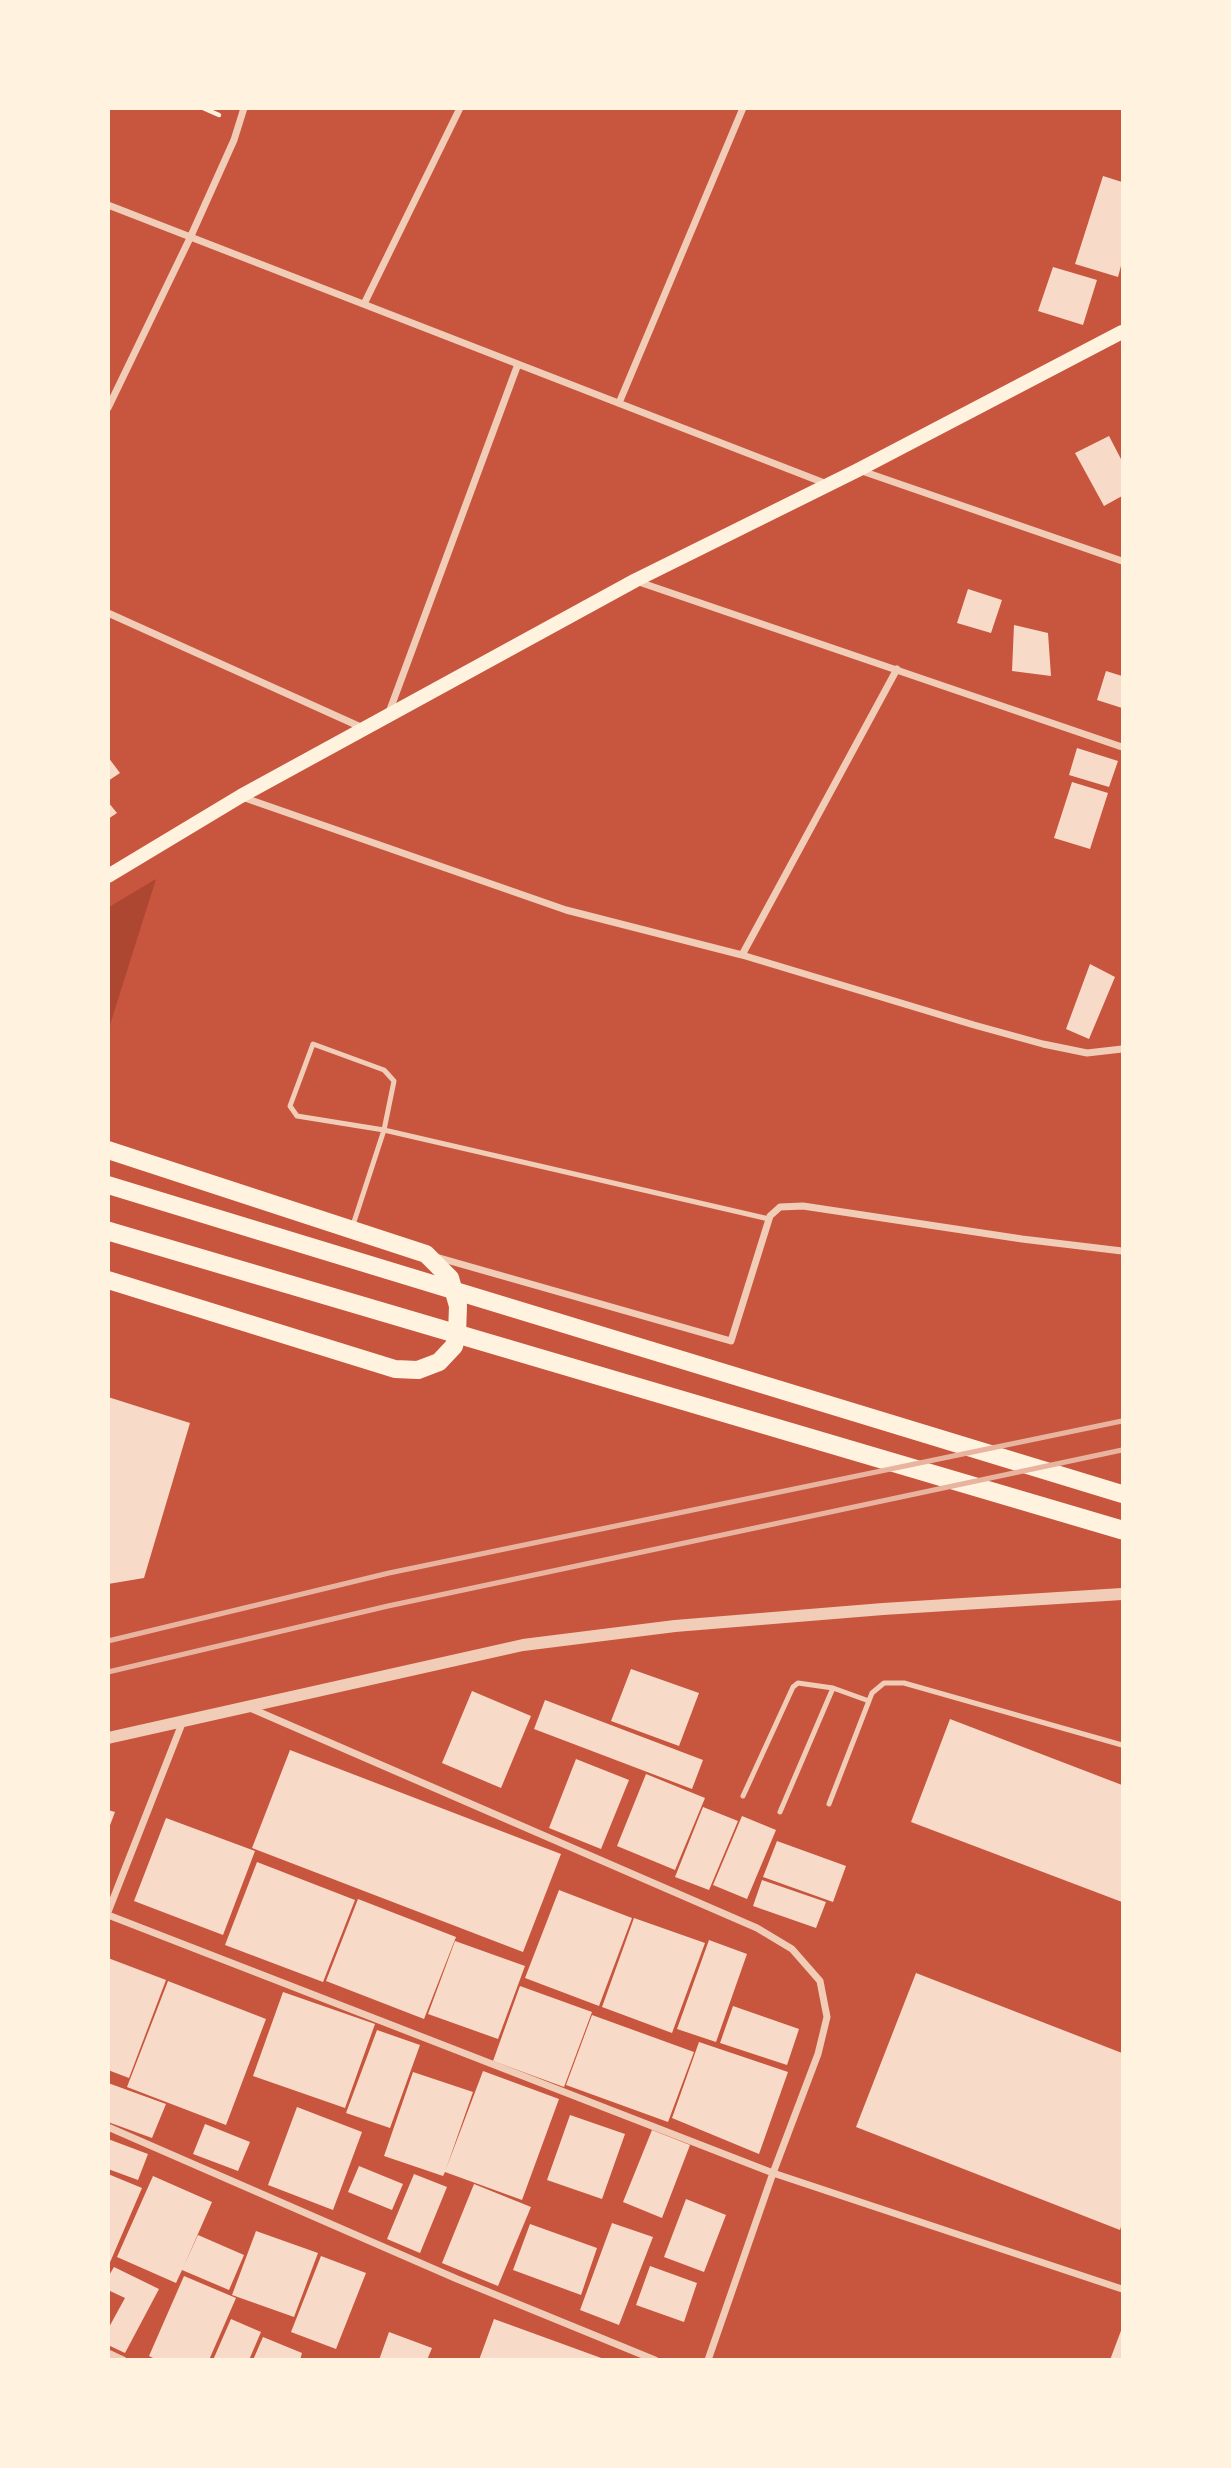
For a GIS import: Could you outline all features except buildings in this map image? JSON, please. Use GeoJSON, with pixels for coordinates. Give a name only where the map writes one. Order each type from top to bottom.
{"type":"FeatureCollection","features":[{"type":"Feature","properties":{"kind":"highway"},"geometry":{"type":"LineString","coordinates":[[108,1231],[1122,1531]]}},
{"type":"Feature","properties":{"kind":"main road"},"geometry":{"type":"LineString","coordinates":[[108,876],[241,796],[636,580],[858,470],[1122,332]]}},
{"type":"Feature","properties":{"kind":"main road"},"geometry":{"type":"LineString","coordinates":[[108,1150],[426,1254],[450,1278],[459,1321],[454,1346],[439,1362],[418,1370],[395,1369],[108,1280]]}},
{"type":"Feature","properties":{"kind":"main road"},"geometry":{"type":"LineString","coordinates":[[108,1185],[1122,1494]]}},
{"type":"Feature","properties":{"kind":"street"},"geometry":{"type":"LineString","coordinates":[[108,408],[234,140],[244,108]]}},
{"type":"Feature","properties":{"kind":"street"},"geometry":{"type":"LineString","coordinates":[[364,304],[460,108]]}},
{"type":"Feature","properties":{"kind":"street"},"geometry":{"type":"LineString","coordinates":[[619,403],[743,108]]}},
{"type":"Feature","properties":{"kind":"street"},"geometry":{"type":"LineString","coordinates":[[108,205],[828,484]]}},
{"type":"Feature","properties":{"kind":"street"},"geometry":{"type":"LineString","coordinates":[[387,717],[518,365]]}},
{"type":"Feature","properties":{"kind":"street"},"geometry":{"type":"LineString","coordinates":[[858,470],[1122,561]]}},
{"type":"Feature","properties":{"kind":"street"},"geometry":{"type":"LineString","coordinates":[[636,580],[1122,747]]}},
{"type":"Feature","properties":{"kind":"street"},"geometry":{"type":"LineString","coordinates":[[108,614],[365,729]]}},
{"type":"Feature","properties":{"kind":"street"},"geometry":{"type":"LineString","coordinates":[[742,955],[897,669]]}},
{"type":"Feature","properties":{"kind":"street"},"geometry":{"type":"LineString","coordinates":[[241,796],[566,910],[742,955],[974,1026],[1043,1044],[1087,1053],[1122,1049]]}},
{"type":"Feature","properties":{"kind":"street"},"geometry":{"type":"LineString","coordinates":[[426,1254],[732,1341],[769,1219],[780,1207],[803,1206],[1122,1251]]}},
{"type":"Feature","properties":{"kind":"street"},"geometry":{"type":"LineString","coordinates":[[108,1738],[523,1645],[689,1625],[883,1609],[1122,1594]]}},
{"type":"Feature","properties":{"kind":"street"},"geometry":{"type":"LineString","coordinates":[[246,1707],[757,1928],[792,1949],[820,1981],[827,2017],[818,2054],[708,2360]]}},
{"type":"Feature","properties":{"kind":"street"},"geometry":{"type":"LineString","coordinates":[[183,1721],[108,1914],[773,2173],[1122,2289]]}},
{"type":"Feature","properties":{"kind":"street"},"geometry":{"type":"LineString","coordinates":[[108,2127],[457,2279],[655,2360]]}},
{"type":"Feature","properties":{"kind":"street"},"geometry":{"type":"LineString","coordinates":[[108,2353],[124,2360]]}},
{"type":"Feature","properties":{"kind":"lane"},"geometry":{"type":"LineString","coordinates":[[352,1230],[384,1130],[394,1081],[384,1070],[313,1044],[290,1106],[297,1116],[384,1130],[769,1219]]}},
{"type":"Feature","properties":{"kind":"lane"},"geometry":{"type":"LineString","coordinates":[[743,1796],[793,1687],[798,1683],[833,1688],[869,1701]]}},
{"type":"Feature","properties":{"kind":"lane"},"geometry":{"type":"LineString","coordinates":[[829,1804],[872,1693],[884,1683],[904,1683],[1122,1745]]}},
{"type":"Feature","properties":{"kind":"lane"},"geometry":{"type":"LineString","coordinates":[[780,1812],[833,1688]]}},
{"type":"Feature","properties":{"kind":"shaded area"},"geometry":{"type":"Polygon","coordinates":[[[156,879],[109,1028],[109,907],[156,879]]]}},
{"type":"Feature","properties":{"kind":"railway"},"geometry":{"type":"LineString","coordinates":[[108,1641],[389,1573],[1122,1421]]}},
{"type":"Feature","properties":{"kind":"railway"},"geometry":{"type":"LineString","coordinates":[[108,1672],[388,1606],[1122,1450]]}}]}
